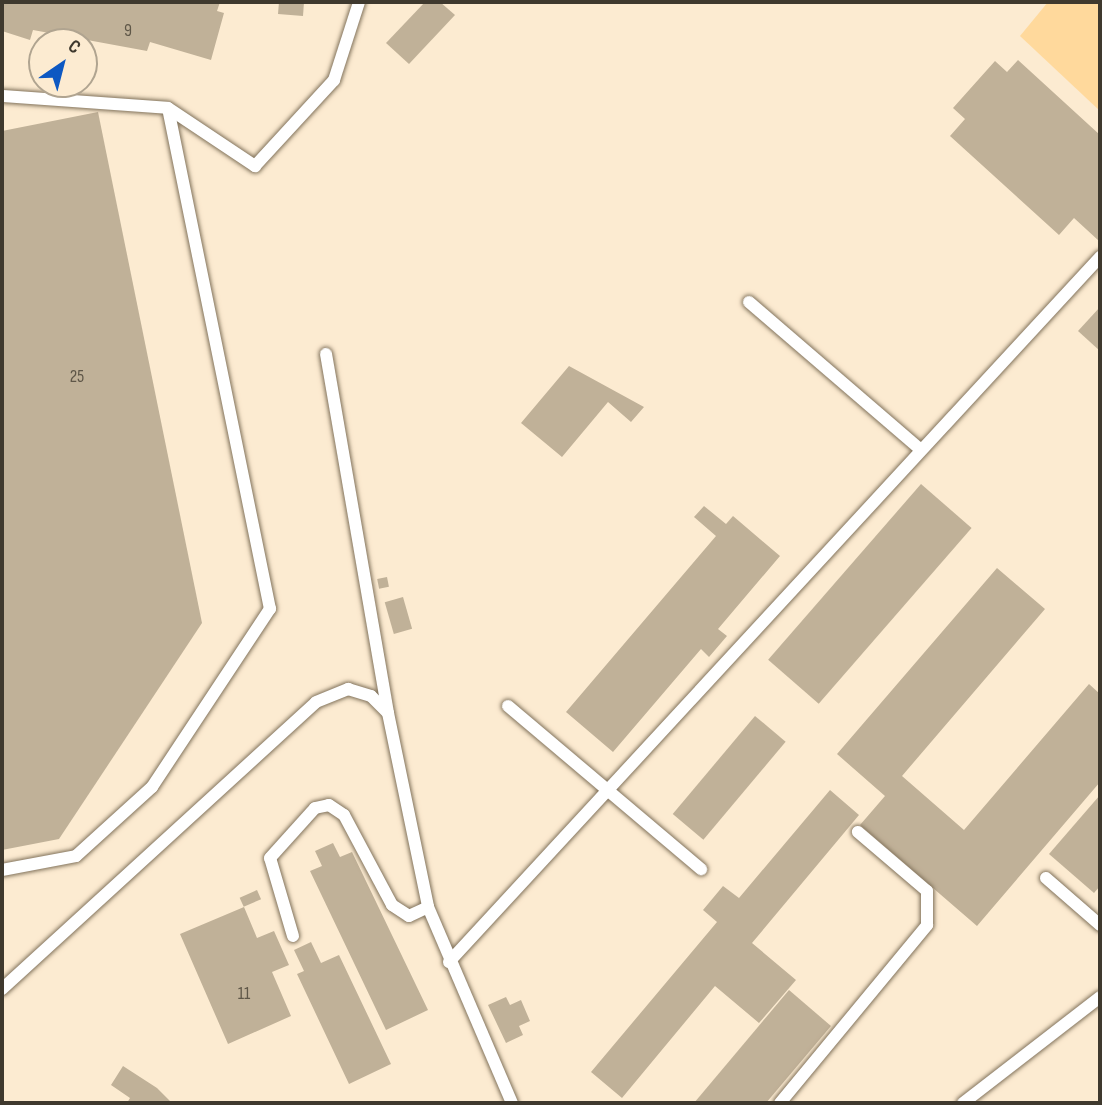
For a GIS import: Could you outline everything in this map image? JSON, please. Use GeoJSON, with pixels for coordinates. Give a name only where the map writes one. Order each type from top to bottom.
{"type":"FeatureCollection","features":[{"type":"Feature","properties":{"kind":"lane"},"geometry":{"type":"LineString","coordinates":[[2,96],[168,108],[255,166],[334,80],[359,2]]}},
{"type":"Feature","properties":{"kind":"lane"},"geometry":{"type":"LineString","coordinates":[[2,870],[76,856],[152,787],[270,609],[168,108]]}},
{"type":"Feature","properties":{"kind":"lane"},"geometry":{"type":"LineString","coordinates":[[449,962],[610,792],[919,448],[1100,257]]}},
{"type":"Feature","properties":{"kind":"lane"},"geometry":{"type":"LineString","coordinates":[[749,302],[919,448]]}},
{"type":"Feature","properties":{"kind":"lane"},"geometry":{"type":"LineString","coordinates":[[326,354],[388,713],[428,907],[449,962],[512,1103]]}},
{"type":"Feature","properties":{"kind":"lane"},"geometry":{"type":"LineString","coordinates":[[2,989],[316,702],[348,689],[371,696],[388,713]]}},
{"type":"Feature","properties":{"kind":"lane"},"geometry":{"type":"LineString","coordinates":[[508,706],[701,869]]}},
{"type":"Feature","properties":{"kind":"lane"},"geometry":{"type":"LineString","coordinates":[[293,936],[270,859],[315,808],[329,805],[344,815],[392,905],[409,916],[428,907]]}},
{"type":"Feature","properties":{"kind":"lane"},"geometry":{"type":"LineString","coordinates":[[780,1103],[927,925],[927,891],[858,832]]}},
{"type":"Feature","properties":{"kind":"lane"},"geometry":{"type":"LineString","coordinates":[[1046,878],[1100,925]]}},
{"type":"Feature","properties":{"kind":"lane"},"geometry":{"type":"LineString","coordinates":[[963,1103],[1100,997]]}},
{"type":"Feature","properties":{"kind":"shaded area"},"geometry":{"type":"Polygon","coordinates":[[[1048,2],[1100,2],[1100,111],[1020,36],[1048,2]]]}},
{"type":"Feature","properties":{"kind":"building"},"geometry":{"type":"Polygon","coordinates":[[[2,2],[220,2],[217,11],[224,13],[211,60],[150,42],[147,51],[98,42],[98,28],[28,28],[28,39],[2,31],[2,2]]]}},
{"type":"Feature","properties":{"kind":"building"},"geometry":{"type":"Polygon","coordinates":[[[279,2],[304,2],[303,16],[278,14],[279,2]]]}},
{"type":"Feature","properties":{"kind":"building"},"geometry":{"type":"Polygon","coordinates":[[[425,2],[440,2],[455,15],[409,64],[386,43],[425,2]]]}},
{"type":"Feature","properties":{"kind":"building"},"geometry":{"type":"Polygon","coordinates":[[[1018,60],[1100,135],[1099,241],[1074,218],[1059,235],[950,136],[965,119],[953,108],[995,61],[1007,72],[1018,60]]]}},
{"type":"Feature","properties":{"kind":"building"},"geometry":{"type":"Polygon","coordinates":[[[98,112],[202,623],[59,839],[2,850],[2,131],[98,112]]]}},
{"type":"Feature","properties":{"kind":"building"},"geometry":{"type":"Polygon","coordinates":[[[1100,307],[1100,351],[1078,331],[1100,307]]]}},
{"type":"Feature","properties":{"kind":"building"},"geometry":{"type":"Polygon","coordinates":[[[569,366],[644,407],[631,422],[608,402],[562,457],[521,423],[569,366]]]}},
{"type":"Feature","properties":{"kind":"building"},"geometry":{"type":"Polygon","coordinates":[[[921,484],[972,528],[819,704],[768,660],[921,484]]]}},
{"type":"Feature","properties":{"kind":"building"},"geometry":{"type":"Polygon","coordinates":[[[704,506],[726,524],[733,516],[780,556],[718,629],[727,636],[709,657],[701,649],[613,752],[566,712],[716,536],[694,517],[704,506]]]}},
{"type":"Feature","properties":{"kind":"building"},"geometry":{"type":"Polygon","coordinates":[[[997,568],[1045,609],[902,776],[964,830],[1089,684],[1100,694],[1100,782],[977,926],[860,825],[885,796],[837,754],[997,568]]]}},
{"type":"Feature","properties":{"kind":"building"},"geometry":{"type":"Polygon","coordinates":[[[387,577],[389,587],[379,589],[377,579],[387,577]]]}},
{"type":"Feature","properties":{"kind":"building"},"geometry":{"type":"Polygon","coordinates":[[[403,597],[412,629],[394,634],[385,602],[403,597]]]}},
{"type":"Feature","properties":{"kind":"building"},"geometry":{"type":"Polygon","coordinates":[[[755,716],[786,742],[703,840],[673,814],[755,716]]]}},
{"type":"Feature","properties":{"kind":"building"},"geometry":{"type":"Polygon","coordinates":[[[830,790],[859,815],[752,943],[796,980],[759,1023],[715,986],[622,1098],[591,1072],[717,922],[703,910],[723,886],[739,898],[830,790]]]}},
{"type":"Feature","properties":{"kind":"building"},"geometry":{"type":"Polygon","coordinates":[[[1100,795],[1100,886],[1094,893],[1049,854],[1100,795]]]}},
{"type":"Feature","properties":{"kind":"building"},"geometry":{"type":"Polygon","coordinates":[[[333,843],[340,857],[352,852],[428,1010],[386,1030],[310,871],[322,866],[315,851],[333,843]]]}},
{"type":"Feature","properties":{"kind":"building"},"geometry":{"type":"Polygon","coordinates":[[[257,890],[261,899],[244,907],[240,898],[257,890]]]}},
{"type":"Feature","properties":{"kind":"building"},"geometry":{"type":"Polygon","coordinates":[[[244,907],[257,938],[274,931],[289,965],[272,972],[291,1016],[228,1044],[180,934],[244,907]]]}},
{"type":"Feature","properties":{"kind":"building"},"geometry":{"type":"Polygon","coordinates":[[[311,942],[321,963],[339,955],[391,1064],[349,1084],[297,974],[304,971],[294,950],[311,942]]]}},
{"type":"Feature","properties":{"kind":"building"},"geometry":{"type":"Polygon","coordinates":[[[789,990],[831,1026],[766,1103],[694,1103],[789,990]]]}},
{"type":"Feature","properties":{"kind":"building"},"geometry":{"type":"Polygon","coordinates":[[[506,997],[510,1005],[521,1000],[530,1021],[519,1026],[523,1035],[506,1043],[488,1005],[506,997]]]}},
{"type":"Feature","properties":{"kind":"building"},"geometry":{"type":"Polygon","coordinates":[[[123,1066],[157,1088],[172,1103],[127,1103],[130,1098],[111,1085],[123,1066]]]}}]}
